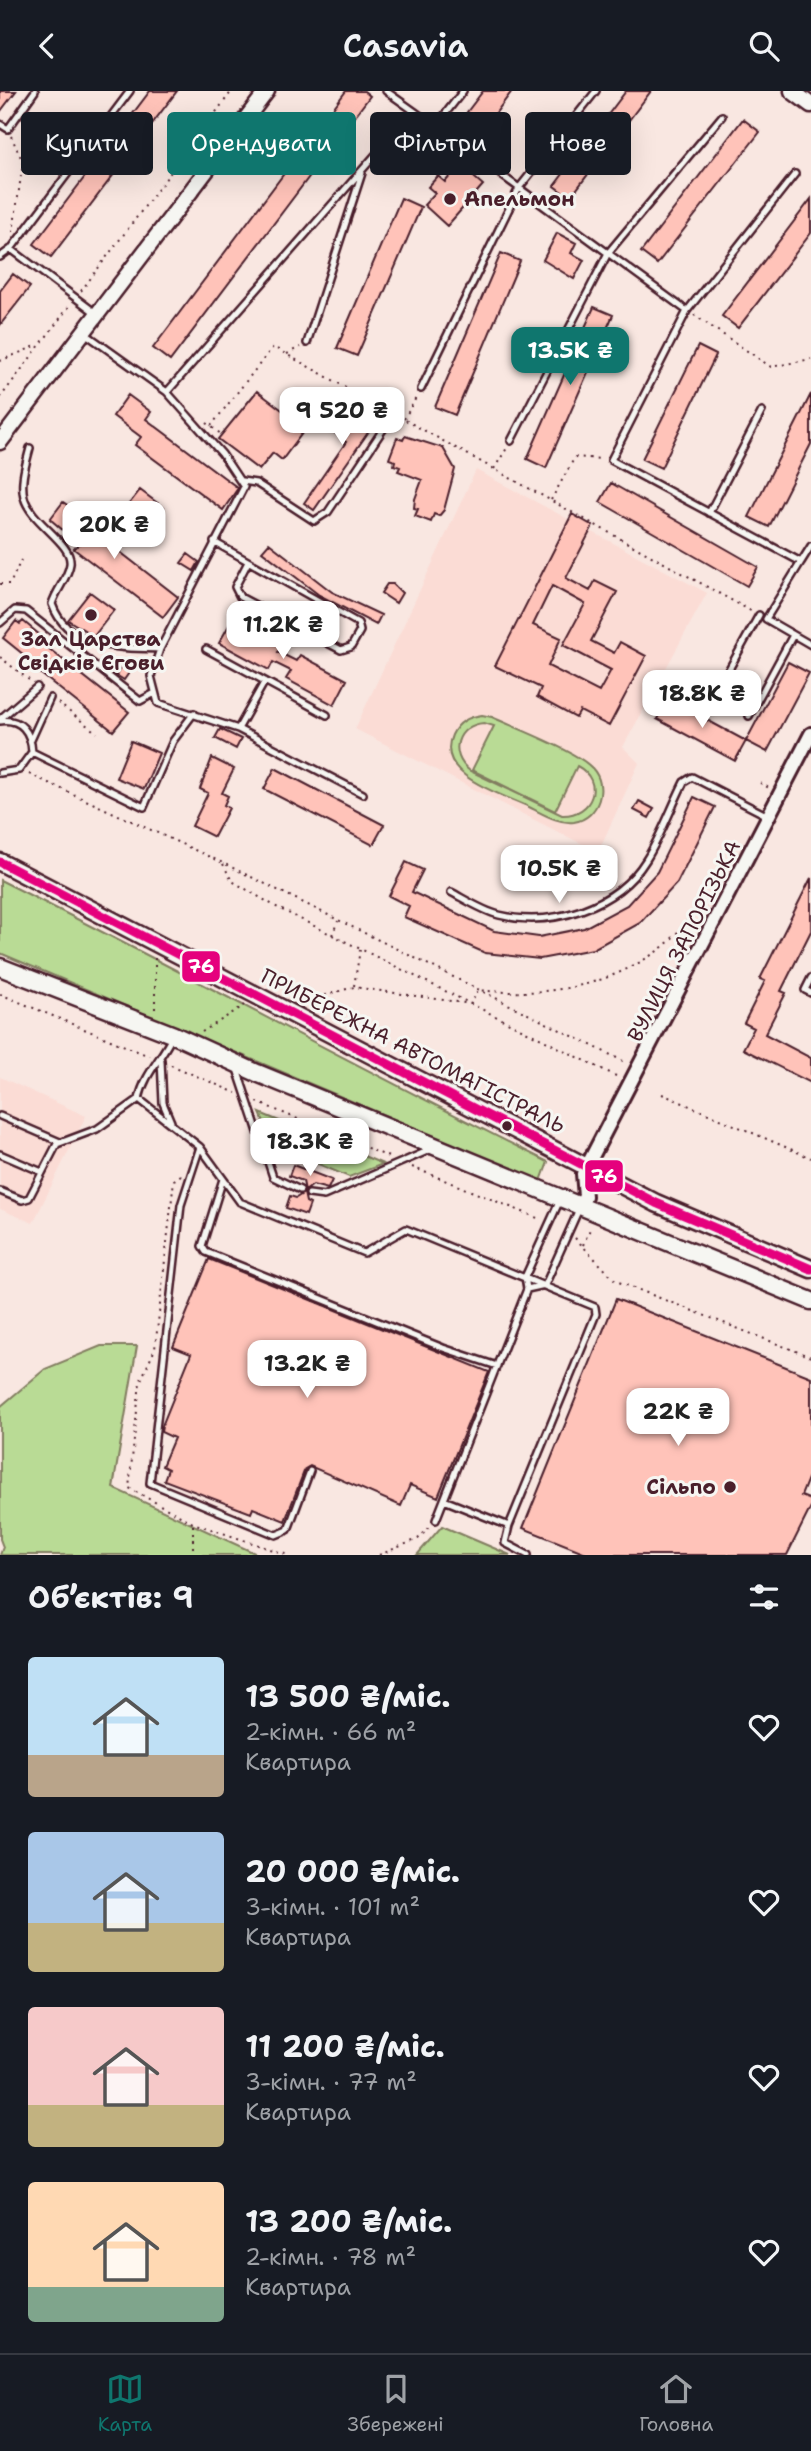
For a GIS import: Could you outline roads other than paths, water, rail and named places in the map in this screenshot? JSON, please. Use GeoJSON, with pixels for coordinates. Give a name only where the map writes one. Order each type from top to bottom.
{"type":"FeatureCollection","features":[{"type":"Feature","properties":{"kind":"main road"},"geometry":{"type":"LineString","coordinates":[[0,442],[267,91]]}},
{"type":"Feature","properties":{"kind":"main road"},"geometry":{"type":"LineString","coordinates":[[792,91],[811,105]]}},
{"type":"Feature","properties":{"kind":"main road","name":"ПРИБЕРЕЖНА АВТОМАГІСТРАЛЬ"},"geometry":{"type":"LineString","coordinates":[[0,862],[588,1165],[656,1203],[811,1269]]}},
{"type":"Feature","properties":{"kind":"main road"},"geometry":{"type":"LineString","coordinates":[[0,967],[174,1035],[811,1301]]}},
{"type":"Feature","properties":{"kind":"street","name":"ВУЛИЦЯ ЗАПОРІЗЬКА"},"geometry":{"type":"LineString","coordinates":[[588,1165],[811,734]]}},
{"type":"Feature","properties":{"kind":"street"},"geometry":{"type":"LineString","coordinates":[[581,1205],[585,1196],[582,1177],[588,1165]]}},
{"type":"Feature","properties":{"kind":"lane"},"geometry":{"type":"LineString","coordinates":[[0,124],[8,129],[35,91]]}},
{"type":"Feature","properties":{"kind":"lane"},"geometry":{"type":"LineString","coordinates":[[0,257],[11,249],[130,91]]}},
{"type":"Feature","properties":{"kind":"lane"},"geometry":{"type":"LineString","coordinates":[[167,392],[414,111],[386,91]]}},
{"type":"Feature","properties":{"kind":"lane"},"geometry":{"type":"LineString","coordinates":[[395,97],[400,91]]}},
{"type":"Feature","properties":{"kind":"lane"},"geometry":{"type":"LineString","coordinates":[[447,112],[463,91]]}},
{"type":"Feature","properties":{"kind":"lane"},"geometry":{"type":"LineString","coordinates":[[421,389],[519,188],[596,91]]}},
{"type":"Feature","properties":{"kind":"lane"},"geometry":{"type":"LineString","coordinates":[[511,441],[608,253],[722,115]]}},
{"type":"Feature","properties":{"kind":"lane"},"geometry":{"type":"LineString","coordinates":[[307,343],[363,170]]}},
{"type":"Feature","properties":{"kind":"lane"},"geometry":{"type":"LineString","coordinates":[[795,174],[687,311],[611,460],[801,562]]}},
{"type":"Feature","properties":{"kind":"lane"},"geometry":{"type":"LineString","coordinates":[[501,175],[687,311]]}},
{"type":"Feature","properties":{"kind":"lane"},"geometry":{"type":"LineString","coordinates":[[11,249],[97,314]]}},
{"type":"Feature","properties":{"kind":"lane"},"geometry":{"type":"LineString","coordinates":[[83,332],[167,392],[242,481],[242,493],[160,649],[151,676],[158,703],[238,729],[363,794]]}},
{"type":"Feature","properties":{"kind":"lane"},"geometry":{"type":"LineString","coordinates":[[709,513],[762,411]]}},
{"type":"Feature","properties":{"kind":"lane"},"geometry":{"type":"LineString","coordinates":[[242,481],[256,483],[314,521],[328,512],[386,425]]}},
{"type":"Feature","properties":{"kind":"lane"},"geometry":{"type":"LineString","coordinates":[[30,448],[24,478],[24,499],[32,514],[67,548],[70,562],[52,604],[56,617],[90,644],[160,649]]}},
{"type":"Feature","properties":{"kind":"lane"},"geometry":{"type":"LineString","coordinates":[[214,543],[358,623],[360,631],[351,647],[341,650],[240,597],[235,587],[248,562]]}},
{"type":"Feature","properties":{"kind":"lane"},"geometry":{"type":"LineString","coordinates":[[811,546],[766,619],[811,645]]}},
{"type":"Feature","properties":{"kind":"lane"},"geometry":{"type":"LineString","coordinates":[[0,623],[15,610],[26,611],[140,701],[155,694]]}},
{"type":"Feature","properties":{"kind":"lane"},"geometry":{"type":"LineString","coordinates":[[723,680],[759,615]]}},
{"type":"Feature","properties":{"kind":"lane"},"geometry":{"type":"LineString","coordinates":[[748,716],[793,635]]}},
{"type":"Feature","properties":{"kind":"lane"},"geometry":{"type":"LineString","coordinates":[[206,649],[327,715]]}},
{"type":"Feature","properties":{"kind":"lane"},"geometry":{"type":"LineString","coordinates":[[238,729],[265,681]]}},
{"type":"Feature","properties":{"kind":"lane"},"geometry":{"type":"LineString","coordinates":[[0,720],[37,687]]}},
{"type":"Feature","properties":{"kind":"lane"},"geometry":{"type":"LineString","coordinates":[[0,773],[19,770],[32,752],[31,740],[50,698]]}},
{"type":"Feature","properties":{"kind":"lane"},"geometry":{"type":"LineString","coordinates":[[32,752],[144,807],[173,741],[194,713]]}},
{"type":"Feature","properties":{"kind":"lane"},"geometry":{"type":"LineString","coordinates":[[0,720],[19,723],[31,740]]}},
{"type":"Feature","properties":{"kind":"lane"},"geometry":{"type":"LineString","coordinates":[[451,892],[497,915],[536,921],[576,912],[616,893],[645,862],[684,782],[692,776],[770,817]]}},
{"type":"Feature","properties":{"kind":"lane"},"geometry":{"type":"LineString","coordinates":[[811,978],[805,990],[811,993]]}},
{"type":"Feature","properties":{"kind":"lane"},"geometry":{"type":"LineString","coordinates":[[0,1191],[26,1200],[53,1148],[60,1142],[97,1129],[139,1099],[142,1082],[161,1060],[174,1035]]}},
{"type":"Feature","properties":{"kind":"lane"},"geometry":{"type":"LineString","coordinates":[[161,1060],[163,1103],[171,1122]]}},
{"type":"Feature","properties":{"kind":"lane"},"geometry":{"type":"LineString","coordinates":[[234,1060],[273,1177],[300,1190]]}},
{"type":"Feature","properties":{"kind":"lane"},"geometry":{"type":"LineString","coordinates":[[139,1099],[200,1147],[240,1202],[364,1254],[406,1229],[589,1303],[596,1314],[509,1526],[505,1543],[528,1555]]}},
{"type":"Feature","properties":{"kind":"lane"},"geometry":{"type":"LineString","coordinates":[[0,1116],[60,1142]]}},
{"type":"Feature","properties":{"kind":"lane"},"geometry":{"type":"LineString","coordinates":[[200,1147],[181,1205],[150,1483],[276,1535],[288,1530],[310,1471]]}},
{"type":"Feature","properties":{"kind":"lane"},"geometry":{"type":"LineString","coordinates":[[309,1194],[324,1196],[437,1147]]}},
{"type":"Feature","properties":{"kind":"lane"},"geometry":{"type":"LineString","coordinates":[[0,1154],[41,1172]]}},
{"type":"Feature","properties":{"kind":"lane"},"geometry":{"type":"LineString","coordinates":[[223,1179],[202,1246],[206,1252],[443,1348],[497,1366]]}},
{"type":"Feature","properties":{"kind":"lane"},"geometry":{"type":"LineString","coordinates":[[436,1520],[527,1289],[525,1277],[562,1198]]}},
{"type":"Feature","properties":{"kind":"lane"},"geometry":{"type":"LineString","coordinates":[[545,1285],[581,1205]]}},
{"type":"Feature","properties":{"kind":"lane"},"geometry":{"type":"LineString","coordinates":[[527,1289],[545,1285]]}},
{"type":"Feature","properties":{"kind":"lane"},"geometry":{"type":"LineString","coordinates":[[444,1500],[509,1526]]}},
{"type":"Feature","properties":{"kind":"place","name":"Апельмон"},"geometry":{"type":"Point","coordinates":[450,199]}},
{"type":"Feature","properties":{"kind":"place","name":"Зал Царства Свідків Єгови"},"geometry":{"type":"Point","coordinates":[91,615]}},
{"type":"Feature","properties":{"kind":"place","name":"Сільпо"},"geometry":{"type":"Point","coordinates":[730,1487]}}]}
